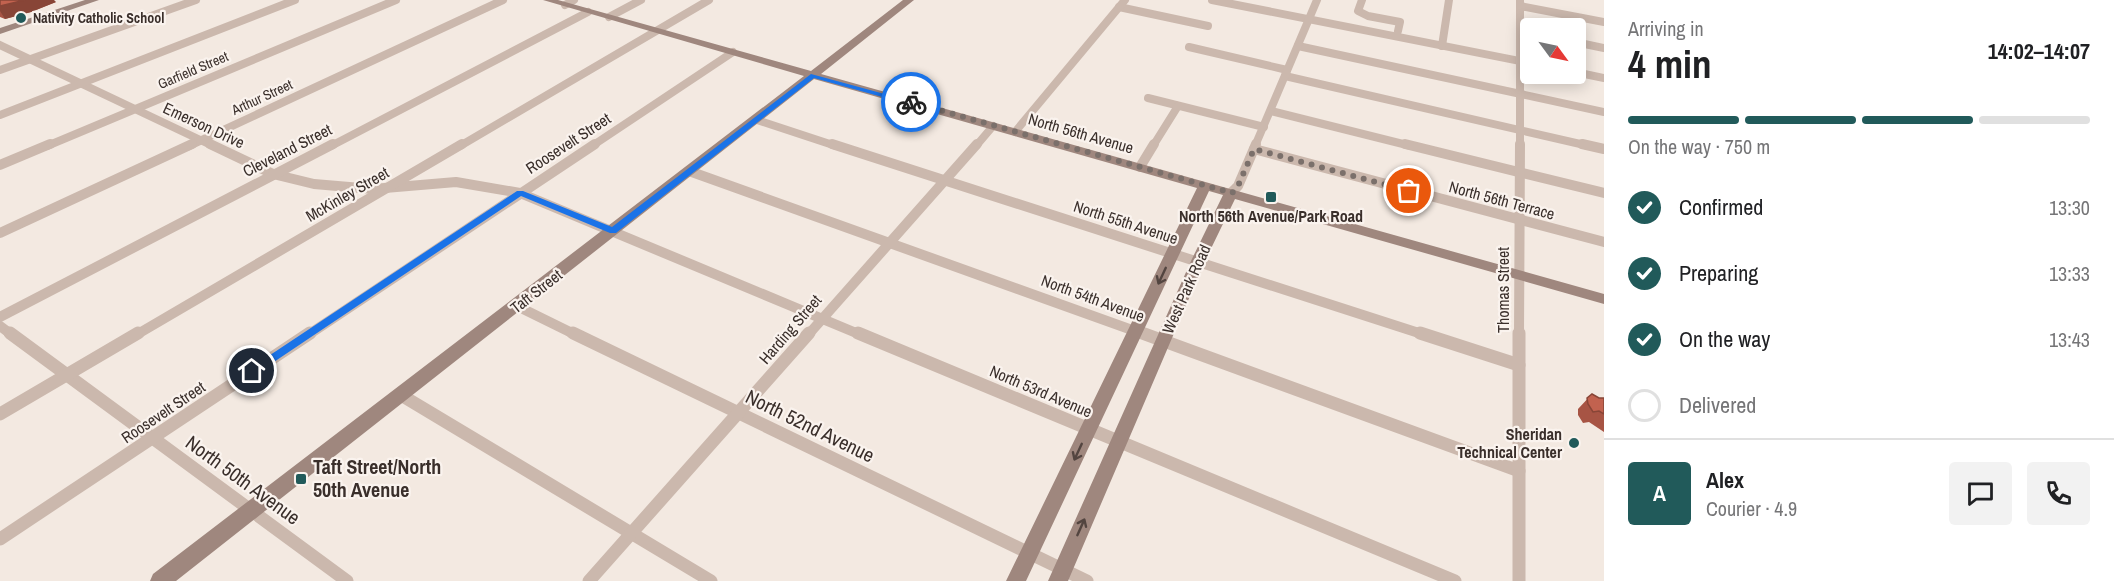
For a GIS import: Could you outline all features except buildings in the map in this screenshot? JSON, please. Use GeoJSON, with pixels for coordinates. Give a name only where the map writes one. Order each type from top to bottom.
{"type":"FeatureCollection","features":[{"type":"Feature","properties":{"kind":"street"},"geometry":{"type":"LineString","coordinates":[[0,31],[79,2],[94,0]]}},
{"type":"Feature","properties":{"kind":"street"},"geometry":{"type":"LineString","coordinates":[[0,70],[196,0]]}},
{"type":"Feature","properties":{"kind":"street"},"geometry":{"type":"LineString","coordinates":[[0,115],[296,0]]}},
{"type":"Feature","properties":{"kind":"street","name":"Garfield Street"},"geometry":{"type":"LineString","coordinates":[[0,165],[396,0]]}},
{"type":"Feature","properties":{"kind":"street","name":"Arthur Street"},"geometry":{"type":"LineString","coordinates":[[0,233],[503,0]]}},
{"type":"Feature","properties":{"kind":"street","name":"North 56th Avenue"},"geometry":{"type":"LineString","coordinates":[[548,0],[570,2],[588,12],[1604,299]]}},
{"type":"Feature","properties":{"kind":"street"},"geometry":{"type":"LineString","coordinates":[[609,17],[640,0]]}},
{"type":"Feature","properties":{"kind":"street","name":"McKinley Street"},"geometry":{"type":"LineString","coordinates":[[0,414],[709,0]]}},
{"type":"Feature","properties":{"kind":"street","name":"Taft Street"},"geometry":{"type":"LineString","coordinates":[[160,581],[909,0]]}},
{"type":"Feature","properties":{"kind":"street"},"geometry":{"type":"LineString","coordinates":[[1015,132],[1125,0]]}},
{"type":"Feature","properties":{"kind":"street"},"geometry":{"type":"LineString","coordinates":[[1212,0],[1520,61]]}},
{"type":"Feature","properties":{"kind":"street","name":"West Park Road"},"geometry":{"type":"LineString","coordinates":[[1060,575],[1198,261],[1232,193],[1238,186],[1264,128],[1317,0]]}},
{"type":"Feature","properties":{"kind":"street"},"geometry":{"type":"LineString","coordinates":[[1360,0],[1358,11],[1368,16],[1400,22],[1398,32]]}},
{"type":"Feature","properties":{"kind":"street"},"geometry":{"type":"LineString","coordinates":[[1442,46],[1449,0]]}},
{"type":"Feature","properties":{"kind":"street"},"geometry":{"type":"LineString","coordinates":[[1520,3],[1604,22]]}},
{"type":"Feature","properties":{"kind":"street"},"geometry":{"type":"LineString","coordinates":[[1119,7],[1208,26]]}},
{"type":"Feature","properties":{"kind":"street","name":"Cleveland Street"},"geometry":{"type":"LineString","coordinates":[[0,316],[588,12]]}},
{"type":"Feature","properties":{"kind":"street"},"geometry":{"type":"LineString","coordinates":[[1586,44],[1604,48]]}},
{"type":"Feature","properties":{"kind":"street","name":"Emerson Drive"},"geometry":{"type":"LineString","coordinates":[[0,45],[273,174],[311,183],[386,188],[447,182],[476,184],[520,193],[613,231]]}},
{"type":"Feature","properties":{"kind":"street"},"geometry":{"type":"LineString","coordinates":[[1298,45],[1604,112]]}},
{"type":"Feature","properties":{"kind":"street"},"geometry":{"type":"LineString","coordinates":[[1189,47],[1286,73],[1604,149]]}},
{"type":"Feature","properties":{"kind":"street","name":"Roosevelt Street"},"geometry":{"type":"LineString","coordinates":[[0,538],[733,52]]}},
{"type":"Feature","properties":{"kind":"street"},"geometry":{"type":"LineString","coordinates":[[1586,74],[1604,78]]}},
{"type":"Feature","properties":{"kind":"street","name":"Thomas Street"},"geometry":{"type":"LineString","coordinates":[[1519,581],[1520,84]]}},
{"type":"Feature","properties":{"kind":"street"},"geometry":{"type":"LineString","coordinates":[[1148,98],[1264,128]]}},
{"type":"Feature","properties":{"kind":"street"},"geometry":{"type":"LineString","coordinates":[[1140,167],[1178,106]]}},
{"type":"Feature","properties":{"kind":"street"},"geometry":{"type":"LineString","coordinates":[[1271,111],[1604,193]]}},
{"type":"Feature","properties":{"kind":"street","name":"North 55th Avenue"},"geometry":{"type":"LineString","coordinates":[[757,120],[1519,365]]}},
{"type":"Feature","properties":{"kind":"street","name":"Harding Street"},"geometry":{"type":"LineString","coordinates":[[589,581],[993,126]]}},
{"type":"Feature","properties":{"kind":"street","name":"North 56th Terrace"},"geometry":{"type":"LineString","coordinates":[[1254,149],[1604,242]]}},
{"type":"Feature","properties":{"kind":"street","name":"North 54th Avenue"},"geometry":{"type":"LineString","coordinates":[[689,171],[1519,471]]}},
{"type":"Feature","properties":{"kind":"street","name":"West Park Road"},"geometry":{"type":"LineString","coordinates":[[1016,581],[1205,185]]}},
{"type":"Feature","properties":{"kind":"street","name":"North 53rd Avenue"},"geometry":{"type":"LineString","coordinates":[[613,231],[1455,581]]}},
{"type":"Feature","properties":{"kind":"street","name":"North 52nd Avenue"},"geometry":{"type":"LineString","coordinates":[[517,306],[1029,553],[1060,575],[1087,581]]}},
{"type":"Feature","properties":{"kind":"street","name":"North 50th Avenue"},"geometry":{"type":"LineString","coordinates":[[0,326],[346,581]]}},
{"type":"Feature","properties":{"kind":"street"},"geometry":{"type":"LineString","coordinates":[[401,395],[630,535],[711,581]]}},
{"type":"Feature","properties":{"kind":"way so far"},"geometry":{"type":"LineString","coordinates":[[911,102],[1232,193],[1238,186],[1254,149],[1409,191]]}},
{"type":"Feature","properties":{"kind":"place","name":"Nativity Catholic School"},"geometry":{"type":"Point","coordinates":[21,18]}},
{"type":"Feature","properties":{"kind":"place","name":"North 56th Avenue/Park Road"},"geometry":{"type":"Point","coordinates":[1271,197]}},
{"type":"Feature","properties":{"kind":"place","name":"Sheridan Technical Center"},"geometry":{"type":"Point","coordinates":[1574,443]}},
{"type":"Feature","properties":{"kind":"place","name":"Taft Street/North 50th Avenue"},"geometry":{"type":"Point","coordinates":[301,479]}},
{"type":"Feature","properties":{"kind":"route"},"geometry":{"type":"LineString","coordinates":[[252,371],[520,193],[613,231],[813,75],[911,102]]}}]}
